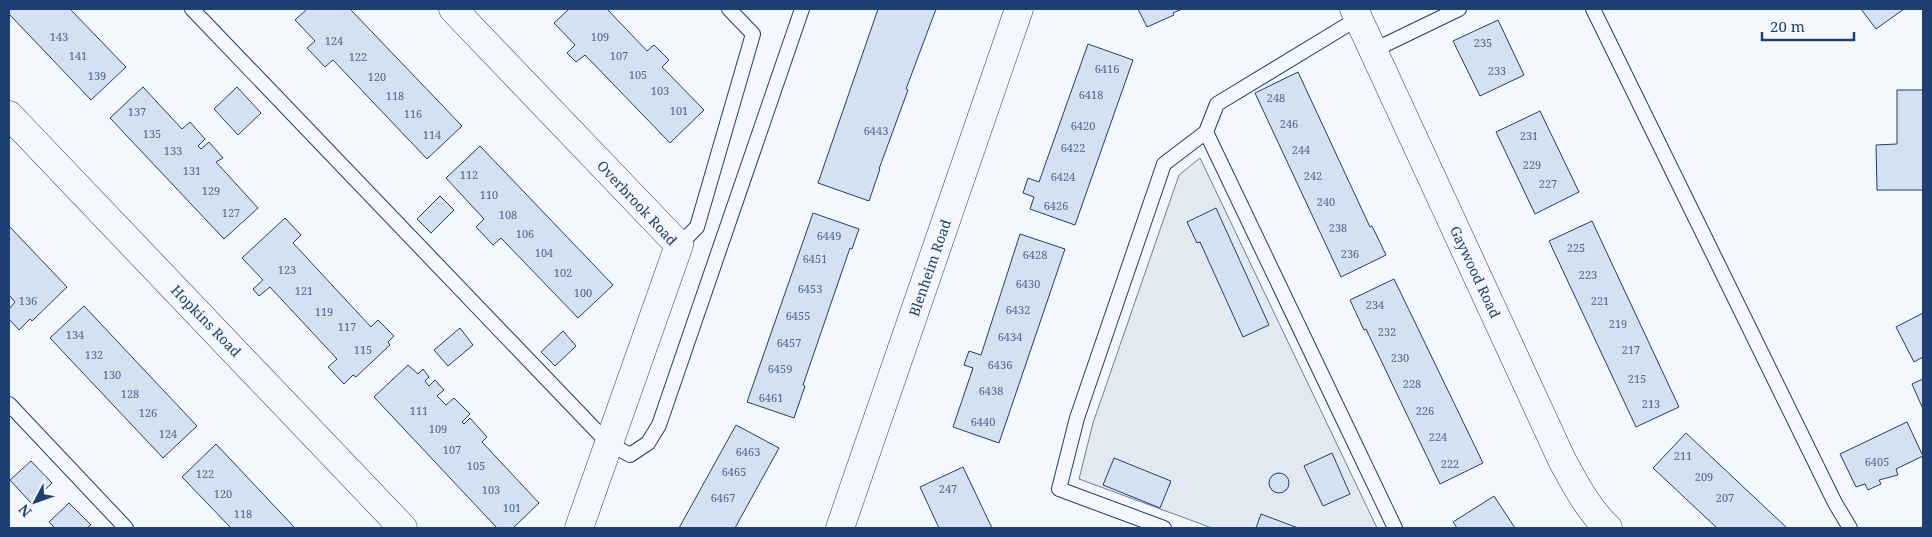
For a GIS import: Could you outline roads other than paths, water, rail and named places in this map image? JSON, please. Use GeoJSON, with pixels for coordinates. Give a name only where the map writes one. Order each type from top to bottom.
{"type":"FeatureCollection","features":[{"type":"Feature","properties":{"kind":"street","name":"Overbrook Road"},"geometry":{"type":"LineString","coordinates":[[453,9],[680,246],[579,528]]}},
{"type":"Feature","properties":{"kind":"street","name":"Blenheim Road"},"geometry":{"type":"LineString","coordinates":[[840,528],[1019,9]]}},
{"type":"Feature","properties":{"kind":"street","name":"Gaywood Road"},"geometry":{"type":"LineString","coordinates":[[1356,14],[1562,460],[1594,512],[1608,528]]}},
{"type":"Feature","properties":{"kind":"street","name":"Hopkins Road"},"geometry":{"type":"LineString","coordinates":[[9,115],[403,528]]}},
{"type":"Feature","properties":{"kind":"lane"},"geometry":{"type":"LineString","coordinates":[[192,9],[608,443],[630,455],[648,443],[659,425],[802,9]]}},
{"type":"Feature","properties":{"kind":"lane"},"geometry":{"type":"LineString","coordinates":[[680,246],[697,227],[753,34],[729,9]]}},
{"type":"Feature","properties":{"kind":"lane"},"geometry":{"type":"LineString","coordinates":[[1372,51],[1460,9]]}},
{"type":"Feature","properties":{"kind":"lane"},"geometry":{"type":"LineString","coordinates":[[1593,9],[1850,528]]}},
{"type":"Feature","properties":{"kind":"lane"},"geometry":{"type":"LineString","coordinates":[[1164,528],[1059,489],[1077,418],[1164,164],[1206,132],[1217,104],[1356,14]]}},
{"type":"Feature","properties":{"kind":"lane"},"geometry":{"type":"LineString","coordinates":[[1206,132],[1395,528]]}},
{"type":"Feature","properties":{"kind":"lane"},"geometry":{"type":"LineString","coordinates":[[9,404],[126,528]]}}]}
